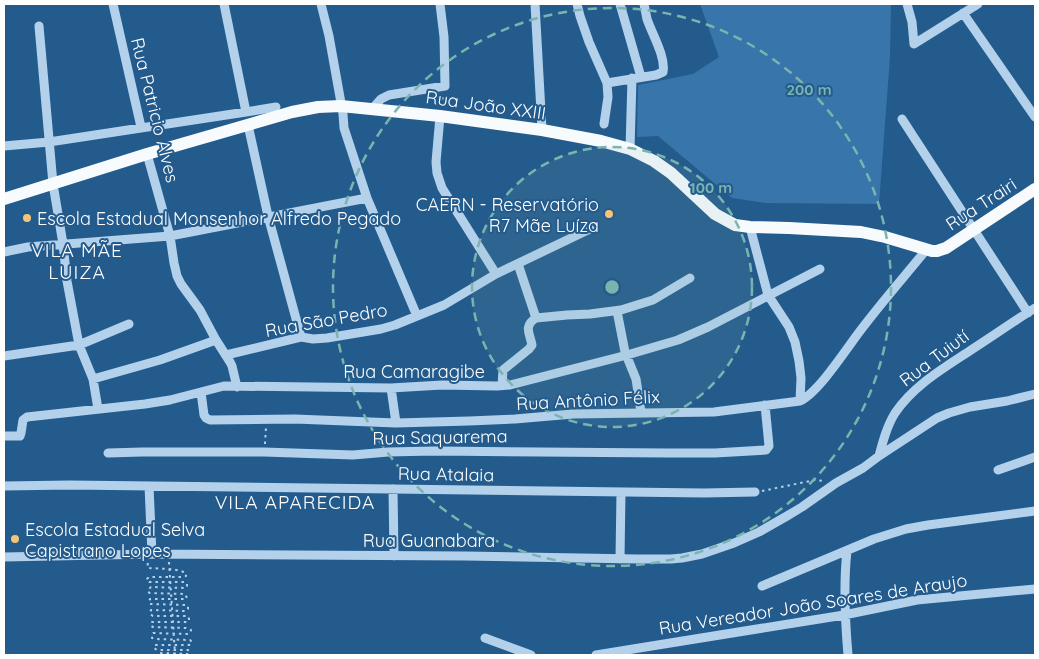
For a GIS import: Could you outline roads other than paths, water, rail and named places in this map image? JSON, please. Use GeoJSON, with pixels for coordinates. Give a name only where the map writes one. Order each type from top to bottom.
{"type":"FeatureCollection","features":[{"type":"Feature","properties":{"kind":"main road","name":"Rua João XXIII"},"geometry":{"type":"LineString","coordinates":[[4,199],[147,154],[292,112],[341,106],[440,116],[542,130],[601,141],[647,156],[662,166],[715,214],[736,224],[750,227],[806,228],[861,232],[885,237],[926,250],[937,251],[946,248]]}},
{"type":"Feature","properties":{"kind":"main road","name":"Rua Trairi"},"geometry":{"type":"LineString","coordinates":[[946,248],[1035,189]]}},
{"type":"Feature","properties":{"kind":"street","name":"Rua Patricio Alves"},"geometry":{"type":"LineString","coordinates":[[113,4],[141,127]]}},
{"type":"Feature","properties":{"kind":"street"},"geometry":{"type":"LineString","coordinates":[[224,4],[246,112]]}},
{"type":"Feature","properties":{"kind":"street"},"geometry":{"type":"LineString","coordinates":[[321,4],[329,36],[344,128],[367,198],[417,316]]}},
{"type":"Feature","properties":{"kind":"street"},"geometry":{"type":"LineString","coordinates":[[373,108],[381,99],[389,95],[445,86],[444,37],[440,4]]}},
{"type":"Feature","properties":{"kind":"street"},"geometry":{"type":"LineString","coordinates":[[535,4],[542,130]]}},
{"type":"Feature","properties":{"kind":"street"},"geometry":{"type":"LineString","coordinates":[[577,4],[589,42],[607,83],[608,97],[604,124]]}},
{"type":"Feature","properties":{"kind":"street"},"geometry":{"type":"LineString","coordinates":[[620,4],[636,77],[630,149]]}},
{"type":"Feature","properties":{"kind":"street"},"geometry":{"type":"LineString","coordinates":[[607,83],[656,75],[663,72],[662,60],[644,4]]}},
{"type":"Feature","properties":{"kind":"street"},"geometry":{"type":"LineString","coordinates":[[907,4],[912,22],[914,44],[978,4]]}},
{"type":"Feature","properties":{"kind":"street"},"geometry":{"type":"LineString","coordinates":[[963,13],[1035,118]]}},
{"type":"Feature","properties":{"kind":"street"},"geometry":{"type":"LineString","coordinates":[[912,22],[927,35]]}},
{"type":"Feature","properties":{"kind":"street"},"geometry":{"type":"LineString","coordinates":[[39,26],[53,184],[67,281],[79,345],[93,379],[98,409]]}},
{"type":"Feature","properties":{"kind":"street"},"geometry":{"type":"LineString","coordinates":[[4,146],[50,142],[276,107]]}},
{"type":"Feature","properties":{"kind":"street"},"geometry":{"type":"LineString","coordinates":[[440,116],[436,162],[442,188],[496,274]]}},
{"type":"Feature","properties":{"kind":"street"},"geometry":{"type":"LineString","coordinates":[[902,119],[974,230],[1031,310]]}},
{"type":"Feature","properties":{"kind":"street"},"geometry":{"type":"LineString","coordinates":[[248,125],[268,216],[301,337]]}},
{"type":"Feature","properties":{"kind":"street","name":"Rua Patricio Alves"},"geometry":{"type":"LineString","coordinates":[[147,154],[170,236],[174,263],[181,284],[200,310],[226,355],[232,366],[237,386]]}},
{"type":"Feature","properties":{"kind":"street"},"geometry":{"type":"LineString","coordinates":[[4,252],[28,247],[170,236],[367,198]]}},
{"type":"Feature","properties":{"kind":"street"},"geometry":{"type":"LineString","coordinates":[[750,227],[768,295],[795,342],[801,378],[800,400]]}},
{"type":"Feature","properties":{"kind":"street","name":"Rua São Pedro"},"geometry":{"type":"LineString","coordinates":[[226,355],[301,337],[313,339],[349,335],[395,325],[444,304],[496,274],[590,229]]}},
{"type":"Feature","properties":{"kind":"street"},"geometry":{"type":"LineString","coordinates":[[800,400],[809,395],[820,383],[926,250]]}},
{"type":"Feature","properties":{"kind":"street"},"geometry":{"type":"LineString","coordinates":[[518,264],[536,318]]}},
{"type":"Feature","properties":{"kind":"street","name":"Rua Camaragibe"},"geometry":{"type":"LineString","coordinates":[[4,436],[20,436],[23,420],[27,417],[170,400],[219,387],[391,388],[518,384],[678,340],[820,269]]}},
{"type":"Feature","properties":{"kind":"street"},"geometry":{"type":"LineString","coordinates":[[502,386],[502,372],[504,369],[532,345],[528,327],[536,318],[617,311],[653,300],[690,278]]}},
{"type":"Feature","properties":{"kind":"street","name":"Rua Tuiutí"},"geometry":{"type":"LineString","coordinates":[[879,456],[887,429],[894,415],[913,392],[939,371],[1031,310]]}},
{"type":"Feature","properties":{"kind":"street"},"geometry":{"type":"LineString","coordinates":[[617,311],[627,355],[636,379],[641,412]]}},
{"type":"Feature","properties":{"kind":"street"},"geometry":{"type":"LineString","coordinates":[[4,356],[79,345],[129,324]]}},
{"type":"Feature","properties":{"kind":"street"},"geometry":{"type":"LineString","coordinates":[[93,379],[160,360],[216,340]]}},
{"type":"Feature","properties":{"kind":"street"},"geometry":{"type":"LineString","coordinates":[[391,388],[396,423]]}},
{"type":"Feature","properties":{"kind":"street","name":"Rua Antônio Félix"},"geometry":{"type":"LineString","coordinates":[[201,392],[204,416],[208,420],[359,420],[396,423],[515,420],[565,415],[641,412],[714,412],[800,400]]}},
{"type":"Feature","properties":{"kind":"street"},"geometry":{"type":"LineString","coordinates":[[879,456],[932,421],[949,413],[1035,394]]}},
{"type":"Feature","properties":{"kind":"street","name":"Rua Saquarema"},"geometry":{"type":"LineString","coordinates":[[108,453],[264,452],[353,455],[388,452],[715,453],[766,450],[769,446],[765,405]]}},
{"type":"Feature","properties":{"kind":"street","name":"Rua Guanabara"},"geometry":{"type":"LineString","coordinates":[[4,557],[169,559],[394,556],[671,559],[702,554],[759,532],[802,508],[836,483],[854,474],[879,456]]}},
{"type":"Feature","properties":{"kind":"street"},"geometry":{"type":"LineString","coordinates":[[998,470],[1035,457]]}},
{"type":"Feature","properties":{"kind":"street","name":"Rua Atalaia"},"geometry":{"type":"LineString","coordinates":[[4,486],[70,485],[755,492]]}},
{"type":"Feature","properties":{"kind":"street"},"geometry":{"type":"LineString","coordinates":[[150,486],[151,559]]}},
{"type":"Feature","properties":{"kind":"street"},"geometry":{"type":"LineString","coordinates":[[393,489],[394,556]]}},
{"type":"Feature","properties":{"kind":"street"},"geometry":{"type":"LineString","coordinates":[[620,559],[621,492]]}},
{"type":"Feature","properties":{"kind":"street"},"geometry":{"type":"LineString","coordinates":[[762,586],[874,539],[906,529],[1035,511]]}},
{"type":"Feature","properties":{"kind":"street"},"geometry":{"type":"LineString","coordinates":[[847,551],[844,576],[844,615],[848,655]]}},
{"type":"Feature","properties":{"kind":"street","name":"Rua Vereador João Soares de Araujo"},"geometry":{"type":"LineString","coordinates":[[596,655],[844,615],[917,600],[1035,588]]}},
{"type":"Feature","properties":{"kind":"street"},"geometry":{"type":"LineString","coordinates":[[485,638],[531,655]]}},
{"type":"Feature","properties":{"kind":"place","name":"CAERN - Reservatório R7 Mãe Luíza"},"geometry":{"type":"Point","coordinates":[609,214]}},
{"type":"Feature","properties":{"kind":"place","name":"Escola Estadual Monsenhor Alfredo Pegado"},"geometry":{"type":"Point","coordinates":[27,218]}},
{"type":"Feature","properties":{"kind":"place","name":"Escola Estadual Selva Capistrano Lopes"},"geometry":{"type":"Point","coordinates":[15,539]}},
{"type":"Feature","properties":{"kind":"district","name":"VILA MÃE LUIZA"},"geometry":{"type":"Point","coordinates":[77,261]}},
{"type":"Feature","properties":{"kind":"district","name":"VILA APARECIDA"},"geometry":{"type":"Point","coordinates":[295,502]}}]}
